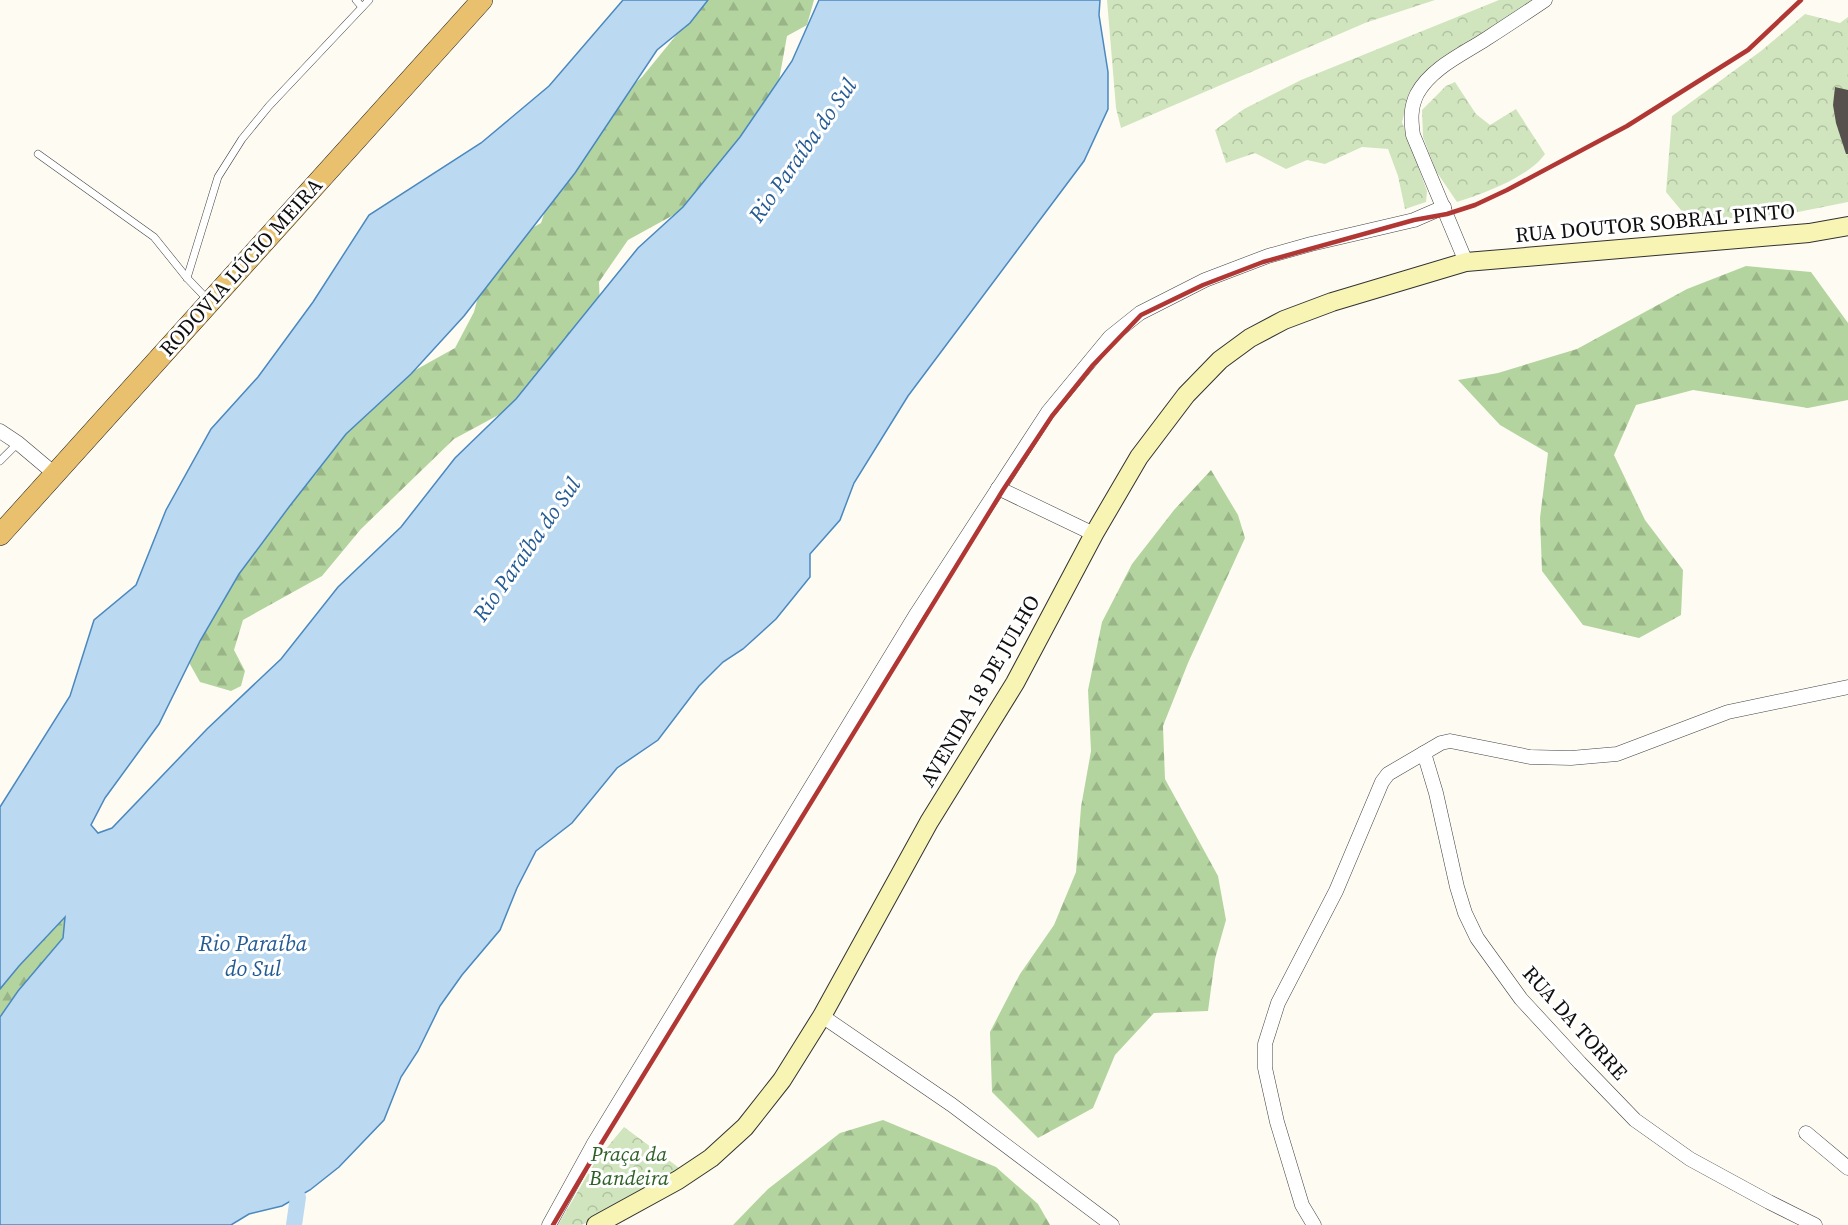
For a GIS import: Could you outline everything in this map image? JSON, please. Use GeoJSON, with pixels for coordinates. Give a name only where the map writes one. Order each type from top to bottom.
{"type":"FeatureCollection","features":[{"type":"Feature","properties":{"kind":"highway","name":"RODOVIA LÚCIO MEIRA"},"geometry":{"type":"LineString","coordinates":[[0,535],[482,0]]}},
{"type":"Feature","properties":{"kind":"main road","name":"RUA DOUTOR SOBRAL PINTO"},"geometry":{"type":"LineString","coordinates":[[1466,262],[1809,232],[1848,226]]}},
{"type":"Feature","properties":{"kind":"main road","name":"AVENIDA 18 DE JULHO"},"geometry":{"type":"LineString","coordinates":[[596,1225],[711,1158],[746,1127],[782,1080],[822,1016],[930,822],[1015,683],[1094,534],[1140,457],[1186,395],[1220,360],[1250,338],[1284,320],[1332,302],[1466,262]]}},
{"type":"Feature","properties":{"kind":"street"},"geometry":{"type":"LineString","coordinates":[[1466,262],[1413,135],[1410,119],[1413,104],[1428,79],[1447,64],[1545,0]]}},
{"type":"Feature","properties":{"kind":"street"},"geometry":{"type":"LineString","coordinates":[[549,1225],[593,1145],[917,613],[1048,412],[1110,338],[1140,314],[1205,280],[1268,256],[1414,220],[1444,207]]}},
{"type":"Feature","properties":{"kind":"street"},"geometry":{"type":"LineString","coordinates":[[0,431],[56,475]]}},
{"type":"Feature","properties":{"kind":"street"},"geometry":{"type":"LineString","coordinates":[[998,488],[1094,534]]}},
{"type":"Feature","properties":{"kind":"street"},"geometry":{"type":"LineString","coordinates":[[1314,1225],[1302,1205],[1277,1122],[1265,1068],[1265,1044],[1278,1003],[1336,891],[1382,782],[1396,768],[1441,743],[1450,741],[1530,757],[1571,758],[1617,754],[1728,712],[1848,687]]}},
{"type":"Feature","properties":{"kind":"street","name":"RUA DA TORRE"},"geometry":{"type":"LineString","coordinates":[[1424,753],[1465,913],[1478,938],[1521,999],[1635,1120],[1690,1159],[1815,1225]]}},
{"type":"Feature","properties":{"kind":"street"},"geometry":{"type":"LineString","coordinates":[[822,1016],[951,1105],[1112,1225]]}},
{"type":"Feature","properties":{"kind":"street"},"geometry":{"type":"LineString","coordinates":[[1806,1133],[1848,1168]]}},
{"type":"Feature","properties":{"kind":"lane"},"geometry":{"type":"LineString","coordinates":[[356,0],[362,7]]}},
{"type":"Feature","properties":{"kind":"lane"},"geometry":{"type":"LineString","coordinates":[[187,278],[218,177],[242,139],[269,106],[369,0]]}},
{"type":"Feature","properties":{"kind":"lane"},"geometry":{"type":"LineString","coordinates":[[38,154],[154,237],[187,278],[210,301]]}},
{"type":"Feature","properties":{"kind":"lane"},"geometry":{"type":"LineString","coordinates":[[0,461],[18,443]]}},
{"type":"Feature","properties":{"kind":"green space"},"geometry":{"type":"Polygon","coordinates":[[[705,0],[814,0],[807,25],[787,36],[774,108],[697,202],[628,240],[599,282],[600,307],[513,407],[454,439],[361,529],[322,576],[243,620],[234,650],[245,671],[241,686],[231,691],[200,682],[178,643],[336,414],[455,348],[474,312],[478,297],[482,256],[541,223],[546,208],[607,109],[642,77],[705,0]]]}},
{"type":"Feature","properties":{"kind":"green space"},"geometry":{"type":"Polygon","coordinates":[[[1107,0],[1435,0],[1365,23],[1121,128],[1116,108],[1107,0]]]}},
{"type":"Feature","properties":{"kind":"green space"},"geometry":{"type":"Polygon","coordinates":[[[1499,0],[1536,0],[1487,34],[1407,104],[1402,122],[1427,191],[1426,202],[1405,209],[1398,176],[1388,149],[1362,147],[1325,164],[1307,160],[1286,169],[1255,153],[1226,163],[1215,130],[1244,109],[1301,80],[1499,0]]]}},
{"type":"Feature","properties":{"kind":"green space"},"geometry":{"type":"Polygon","coordinates":[[[1805,14],[1840,23],[1848,17],[1848,202],[1788,214],[1690,221],[1666,192],[1672,116],[1761,51],[1805,14]]]}},
{"type":"Feature","properties":{"kind":"green space"},"geometry":{"type":"Polygon","coordinates":[[[1455,82],[1476,114],[1490,125],[1516,109],[1545,154],[1517,177],[1457,202],[1436,171],[1423,137],[1422,110],[1446,86],[1455,82]]]}},
{"type":"Feature","properties":{"kind":"green space"},"geometry":{"type":"Polygon","coordinates":[[[1746,266],[1811,272],[1848,323],[1848,400],[1808,408],[1693,390],[1636,405],[1614,455],[1645,520],[1683,570],[1681,615],[1639,638],[1583,625],[1542,571],[1540,518],[1548,453],[1500,425],[1458,380],[1498,373],[1577,349],[1687,289],[1746,266]]]}},
{"type":"Feature","properties":{"kind":"green space"},"geometry":{"type":"Polygon","coordinates":[[[1211,470],[1238,515],[1245,538],[1188,663],[1163,726],[1165,779],[1218,876],[1226,920],[1215,959],[1208,1011],[1154,1013],[1115,1055],[1093,1108],[1038,1138],[992,1092],[990,1032],[1020,974],[1054,925],[1076,872],[1081,807],[1091,751],[1088,690],[1102,622],[1132,564],[1174,510],[1211,470]]]}},
{"type":"Feature","properties":{"kind":"green space"},"geometry":{"type":"Polygon","coordinates":[[[68,910],[60,966],[0,1021],[0,972],[68,910]]]}},
{"type":"Feature","properties":{"kind":"green space"},"geometry":{"type":"Polygon","coordinates":[[[883,1120],[996,1167],[1038,1204],[1050,1225],[733,1225],[768,1189],[840,1133],[883,1120]]]}},
{"type":"Feature","properties":{"kind":"green space","name":"Praça da Bandeira"},"geometry":{"type":"Polygon","coordinates":[[[624,1127],[682,1170],[582,1225],[558,1225],[595,1162],[624,1127]]]}},
{"type":"Feature","properties":{"kind":"water","name":"Rio Paraíba do Sul"},"geometry":{"type":"Polygon","coordinates":[[[623,0],[708,0],[690,23],[657,50],[575,173],[464,316],[411,374],[346,434],[239,574],[200,641],[159,724],[105,798],[91,825],[98,833],[112,828],[207,729],[281,659],[338,587],[401,527],[455,458],[516,399],[638,248],[683,207],[740,137],[792,61],[819,0],[1100,0],[1099,15],[1108,72],[1108,109],[1084,161],[908,396],[854,483],[840,520],[810,554],[810,577],[776,619],[743,649],[723,662],[699,686],[658,740],[617,768],[572,823],[536,851],[517,888],[500,930],[462,975],[440,1006],[418,1051],[401,1077],[384,1120],[339,1167],[310,1190],[282,1206],[249,1214],[231,1225],[0,1225],[0,1017],[18,991],[63,938],[65,917],[0,989],[0,807],[70,696],[94,620],[136,585],[166,510],[211,429],[258,377],[313,302],[369,215],[481,143],[549,86],[623,0]]]}},
{"type":"Feature","properties":{"kind":"building"},"geometry":{"type":"Polygon","coordinates":[[[1835,87],[1848,90],[1848,154],[1846,154],[1836,123],[1833,105],[1835,87]]]}},
{"type":"Feature","properties":{"kind":"waterway"},"geometry":{"type":"LineString","coordinates":[[294,1225],[298,1197]]}},
{"type":"Feature","properties":{"kind":"railway"},"geometry":{"type":"LineString","coordinates":[[553,1225],[1003,490],[1052,416],[1093,365],[1141,315],[1203,285],[1263,262],[1414,220],[1447,214],[1475,205],[1507,190],[1627,126],[1748,50],[1801,0]]}}]}
